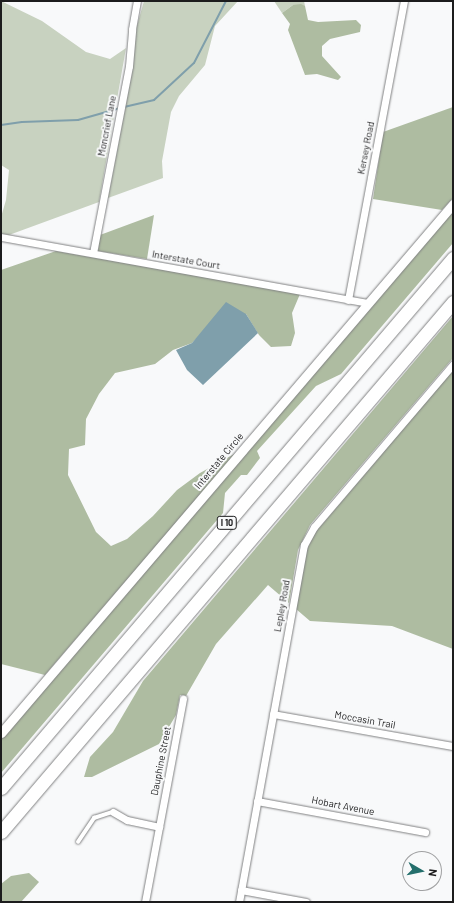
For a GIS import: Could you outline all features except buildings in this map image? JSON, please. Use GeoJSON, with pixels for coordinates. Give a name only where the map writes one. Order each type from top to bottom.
{"type":"FeatureCollection","features":[{"type":"Feature","properties":{"kind":"highway","name":"I 10"},"geometry":{"type":"LineString","coordinates":[[1,788],[453,258]]}},
{"type":"Feature","properties":{"kind":"highway"},"geometry":{"type":"LineString","coordinates":[[1,832],[453,302]]}},
{"type":"Feature","properties":{"kind":"street","name":"Moncrief Lane"},"geometry":{"type":"LineString","coordinates":[[93,254],[129,66],[132,29],[137,1]]}},
{"type":"Feature","properties":{"kind":"street","name":"Kersey Road"},"geometry":{"type":"LineString","coordinates":[[348,300],[404,1]]}},
{"type":"Feature","properties":{"kind":"street","name":"Interstate Circle"},"geometry":{"type":"LineString","coordinates":[[1,733],[453,204]]}},
{"type":"Feature","properties":{"kind":"street","name":"Interstate Court"},"geometry":{"type":"LineString","coordinates":[[1,237],[368,303]]}},
{"type":"Feature","properties":{"kind":"street","name":"Lepley Road"},"geometry":{"type":"LineString","coordinates":[[239,902],[302,551],[307,538],[453,364]]}},
{"type":"Feature","properties":{"kind":"street","name":"Dauphine Street"},"geometry":{"type":"LineString","coordinates":[[145,902],[183,699]]}},
{"type":"Feature","properties":{"kind":"street","name":"Moccasin Trail"},"geometry":{"type":"LineString","coordinates":[[273,714],[453,746]]}},
{"type":"Feature","properties":{"kind":"street","name":"Hobart Avenue"},"geometry":{"type":"LineString","coordinates":[[257,801],[425,832]]}},
{"type":"Feature","properties":{"kind":"street"},"geometry":{"type":"LineString","coordinates":[[113,812],[126,820],[159,827]]}},
{"type":"Feature","properties":{"kind":"street"},"geometry":{"type":"LineString","coordinates":[[241,890],[306,902]]}},
{"type":"Feature","properties":{"kind":"lane"},"geometry":{"type":"LineString","coordinates":[[78,842],[94,818],[113,812]]}},
{"type":"Feature","properties":{"kind":"green space"},"geometry":{"type":"Polygon","coordinates":[[[1,1],[42,21],[86,52],[110,59],[126,48],[99,202],[9,235],[1,234],[1,217],[6,200],[9,170],[1,165],[1,1]]]}},
{"type":"Feature","properties":{"kind":"green space"},"geometry":{"type":"Polygon","coordinates":[[[144,1],[238,1],[215,26],[205,65],[179,96],[171,112],[162,161],[163,178],[108,198],[133,67],[136,29],[144,1]]]}},
{"type":"Feature","properties":{"kind":"green space"},"geometry":{"type":"Polygon","coordinates":[[[274,1],[304,1],[305,6],[293,5],[282,13],[274,1]]]}},
{"type":"Feature","properties":{"kind":"green space"},"geometry":{"type":"Polygon","coordinates":[[[301,4],[305,6],[308,20],[318,22],[356,20],[361,25],[360,32],[330,39],[322,46],[322,56],[341,77],[338,80],[317,74],[305,75],[288,30],[290,24],[282,13],[293,5],[301,4]]]}},
{"type":"Feature","properties":{"kind":"green space"},"geometry":{"type":"Polygon","coordinates":[[[453,107],[453,198],[442,210],[373,199],[383,132],[453,107]]]}},
{"type":"Feature","properties":{"kind":"green space"},"geometry":{"type":"Polygon","coordinates":[[[453,210],[453,243],[341,374],[316,386],[257,451],[260,458],[247,475],[241,475],[225,493],[223,513],[1,773],[1,739],[453,210]]]}},
{"type":"Feature","properties":{"kind":"green space"},"geometry":{"type":"Polygon","coordinates":[[[154,215],[147,259],[98,251],[100,235],[154,215]]]}},
{"type":"Feature","properties":{"kind":"green space"},"geometry":{"type":"Polygon","coordinates":[[[56,251],[300,294],[292,313],[295,333],[291,346],[271,347],[259,335],[246,314],[209,325],[192,343],[173,350],[155,364],[115,373],[99,394],[86,419],[85,445],[69,449],[68,475],[96,532],[111,546],[127,539],[153,516],[177,490],[200,473],[236,453],[45,675],[1,664],[1,270],[56,251]]]}},
{"type":"Feature","properties":{"kind":"green space"},"geometry":{"type":"Polygon","coordinates":[[[453,316],[453,358],[310,525],[298,550],[289,603],[268,585],[216,644],[186,696],[180,695],[176,715],[159,744],[92,777],[84,777],[90,757],[113,732],[143,681],[453,316]]]}},
{"type":"Feature","properties":{"kind":"green space"},"geometry":{"type":"Polygon","coordinates":[[[453,370],[453,649],[392,626],[310,621],[296,609],[306,552],[314,534],[453,370]]]}},
{"type":"Feature","properties":{"kind":"green space"},"geometry":{"type":"Polygon","coordinates":[[[29,873],[39,882],[21,902],[1,902],[1,884],[11,876],[29,873]]]}},
{"type":"Feature","properties":{"kind":"water"},"geometry":{"type":"Polygon","coordinates":[[[226,302],[246,314],[258,333],[203,385],[187,370],[176,350],[192,343],[226,302]]]}},
{"type":"Feature","properties":{"kind":"waterway"},"geometry":{"type":"LineString","coordinates":[[124,107],[154,100],[194,63],[226,1]]}},
{"type":"Feature","properties":{"kind":"waterway"},"geometry":{"type":"LineString","coordinates":[[1,125],[22,122],[78,120],[120,108]]}}]}
